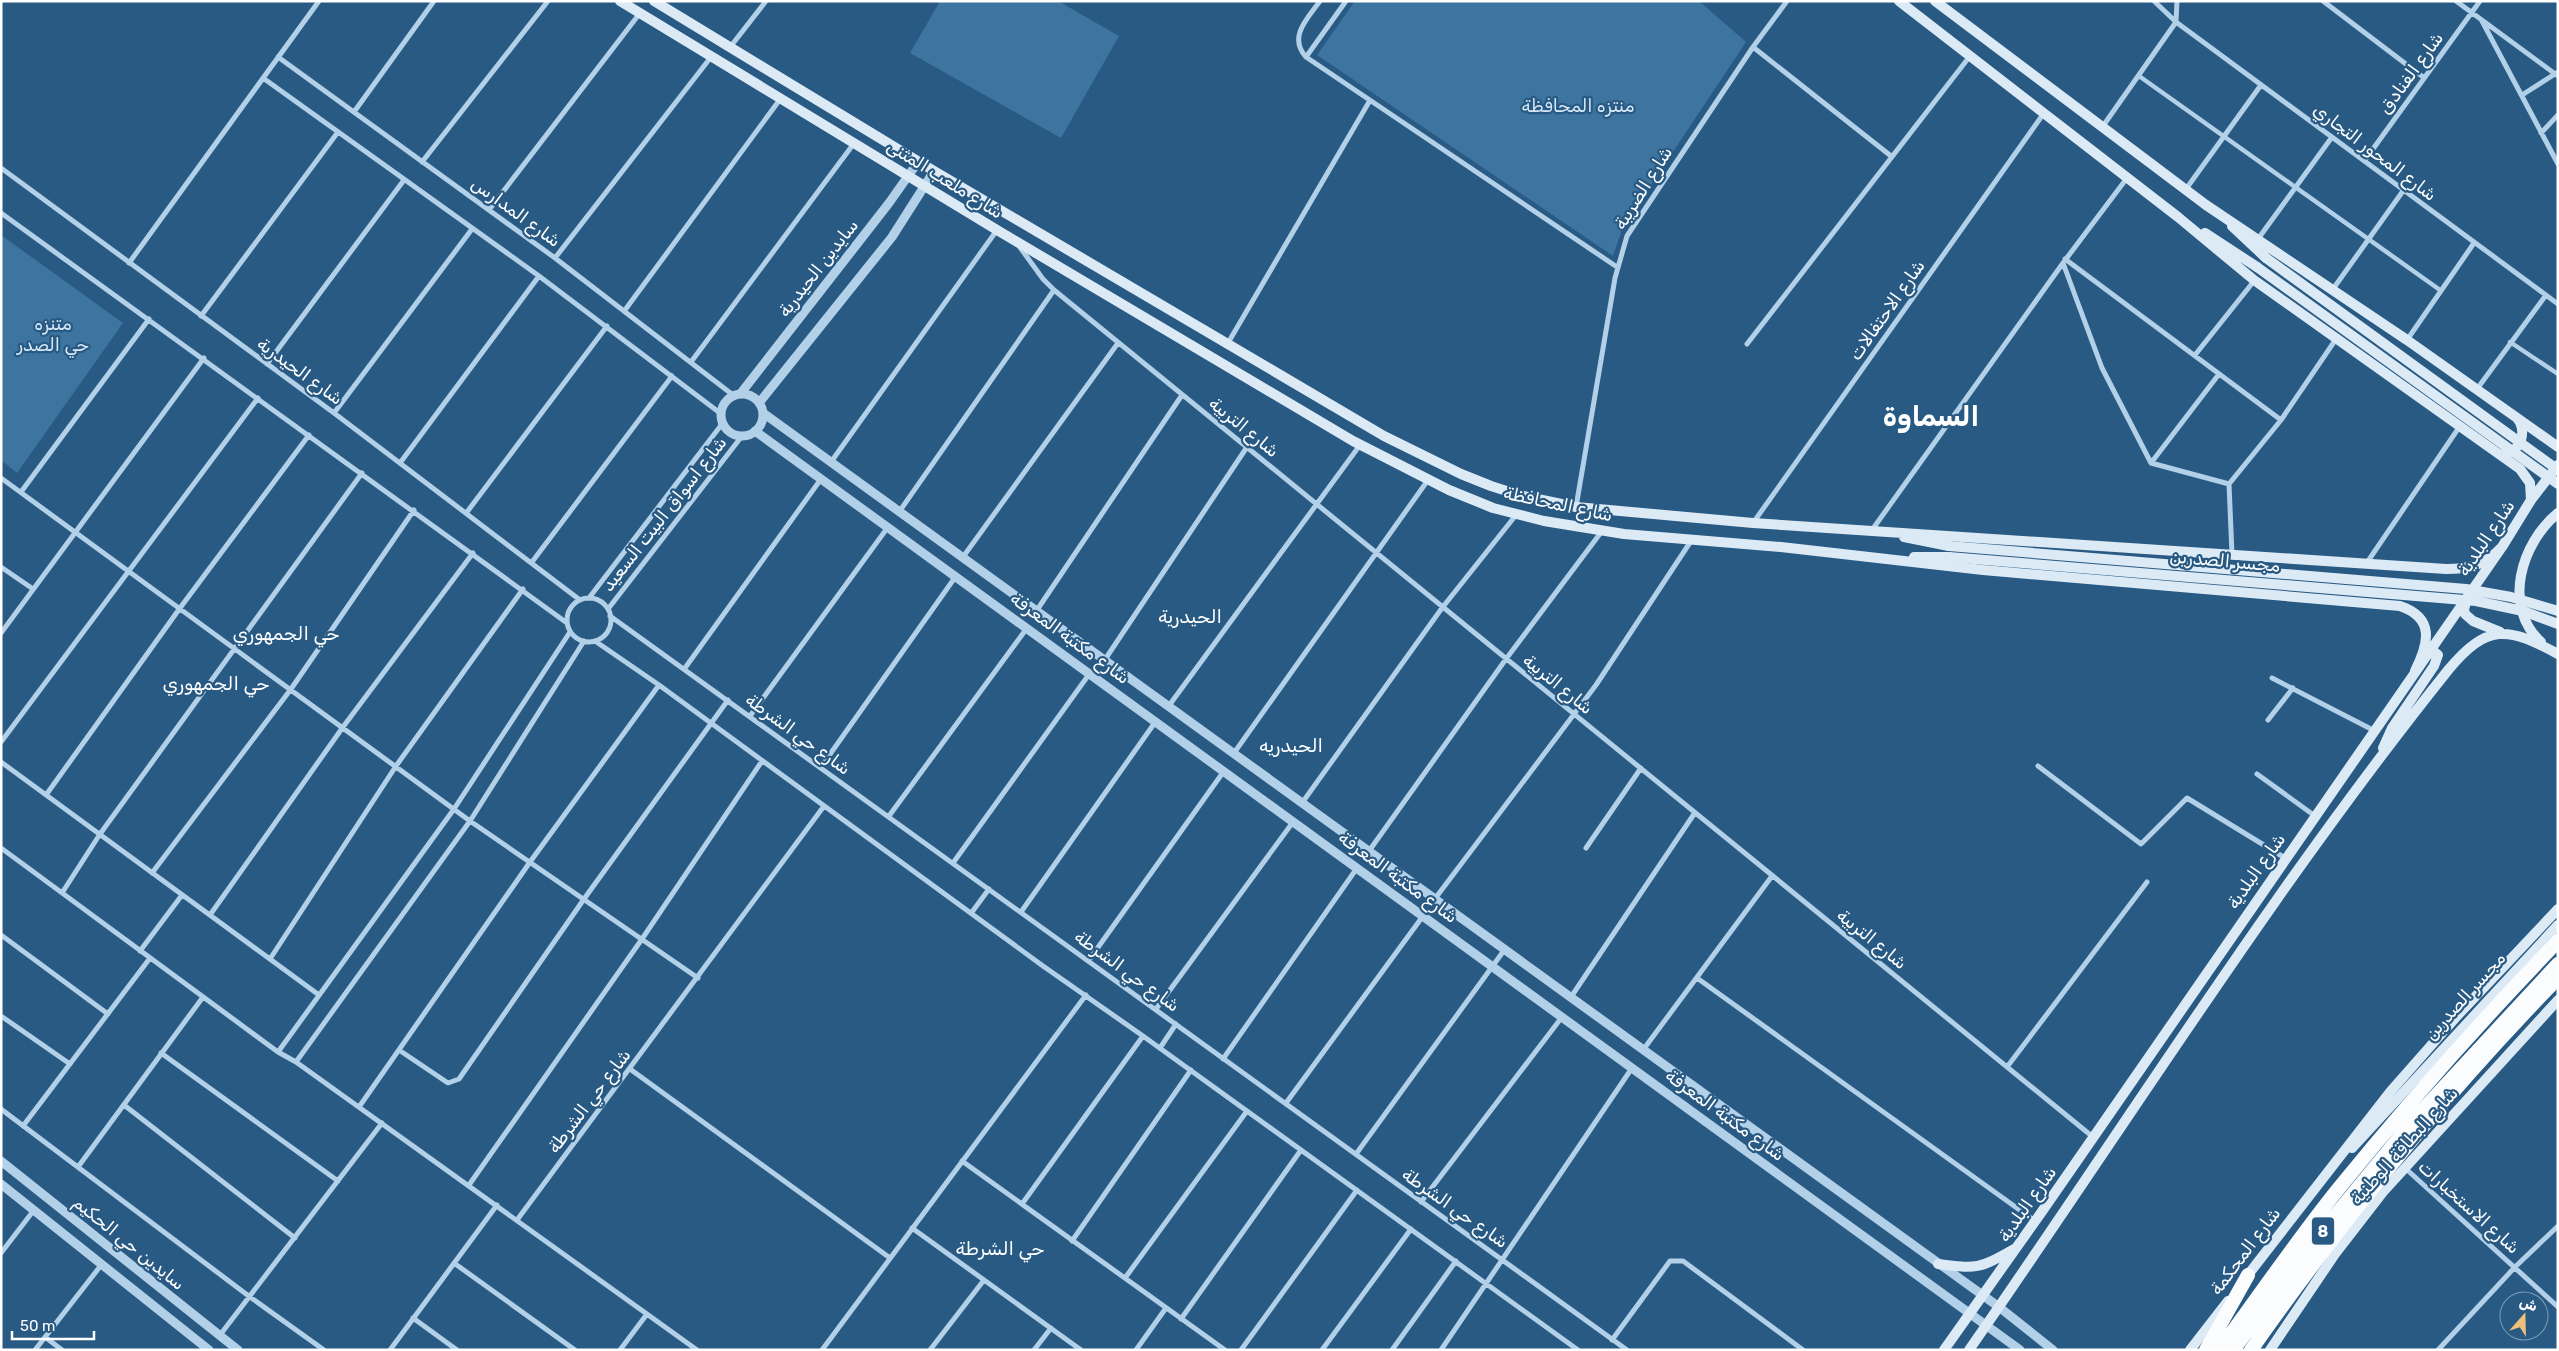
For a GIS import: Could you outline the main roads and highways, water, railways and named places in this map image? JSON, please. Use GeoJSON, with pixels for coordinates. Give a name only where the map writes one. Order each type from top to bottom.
{"type":"FeatureCollection","features":[{"type":"Feature","properties":{"kind":"highway"},"geometry":{"type":"LineString","coordinates":[[2226,1346],[2310,1225],[2362,1160],[2490,1013],[2558,941]]}},
{"type":"Feature","properties":{"kind":"highway","name":"8"},"geometry":{"type":"LineString","coordinates":[[2226,1346],[2325,1228],[2558,964]]}},
{"type":"Feature","properties":{"kind":"highway","name":"8"},"geometry":{"type":"LineString","coordinates":[[2251,1350],[2422,1120],[2558,978]]}},
{"type":"Feature","properties":{"kind":"highway"},"geometry":{"type":"LineString","coordinates":[[2206,1350],[2248,1275]]}},
{"type":"Feature","properties":{"kind":"main road","name":"شارع ملعب المثنى"},"geometry":{"type":"LineString","coordinates":[[620,1],[997,230],[1254,382]]}},
{"type":"Feature","properties":{"kind":"main road","name":"شارع ملعب المثنى"},"geometry":{"type":"LineString","coordinates":[[654,1],[918,162],[1228,343],[1263,366]]}},
{"type":"Feature","properties":{"kind":"main road"},"geometry":{"type":"LineString","coordinates":[[1899,1],[2178,217],[2254,280],[2524,473],[2530,483],[2531,500]]}},
{"type":"Feature","properties":{"kind":"main road"},"geometry":{"type":"LineString","coordinates":[[1935,1],[2206,205],[2407,340],[2558,447]]}},
{"type":"Feature","properties":{"kind":"main road"},"geometry":{"type":"LineString","coordinates":[[2206,205],[2266,258],[2558,470]]}},
{"type":"Feature","properties":{"kind":"main road"},"geometry":{"type":"LineString","coordinates":[[2178,217],[2257,267],[2558,484]]}},
{"type":"Feature","properties":{"kind":"main road"},"geometry":{"type":"LineString","coordinates":[[1254,382],[1263,366]]}},
{"type":"Feature","properties":{"kind":"main road","name":"شارع المحافظة"},"geometry":{"type":"LineString","coordinates":[[1263,366],[1384,436],[1461,474],[1519,495],[1576,506],[1753,523],[1887,532]]}},
{"type":"Feature","properties":{"kind":"main road","name":"شارع المحافظة"},"geometry":{"type":"LineString","coordinates":[[1254,382],[1360,445],[1428,480],[1471,499],[1516,515],[1602,531],[1691,541],[1885,558]]}},
{"type":"Feature","properties":{"kind":"main road"},"geometry":{"type":"LineString","coordinates":[[2490,448],[2498,452],[2509,453],[2521,441],[2522,424],[2511,413]]}},
{"type":"Feature","properties":{"kind":"main road","name":"شارع البلدية"},"geometry":{"type":"LineString","coordinates":[[1944,1350],[2373,730],[2502,547],[2531,500],[2558,465]]}},
{"type":"Feature","properties":{"kind":"main road"},"geometry":{"type":"LineString","coordinates":[[2558,514],[2548,523],[2531,548],[2520,576],[2519,592],[2524,617],[2531,632],[2544,645],[2558,654]]}},
{"type":"Feature","properties":{"kind":"main road"},"geometry":{"type":"LineString","coordinates":[[1887,532],[2462,569],[2483,563],[2502,547]]}},
{"type":"Feature","properties":{"kind":"main road","name":"مجسر الصدرين"},"geometry":{"type":"LineString","coordinates":[[1887,532],[1917,541],[1949,546],[2466,589],[2511,597],[2558,611]]}},
{"type":"Feature","properties":{"kind":"main road","name":"مجسر الصدرين"},"geometry":{"type":"LineString","coordinates":[[1885,558],[1950,557],[2463,600],[2506,607],[2558,624]]}},
{"type":"Feature","properties":{"kind":"main road"},"geometry":{"type":"LineString","coordinates":[[1885,558],[1983,570],[2400,606],[2419,616],[2425,626],[2426,641],[2415,670]]}},
{"type":"Feature","properties":{"kind":"main road"},"geometry":{"type":"LineString","coordinates":[[2470,591],[2464,609],[2468,618],[2488,628],[2515,636],[2558,654]]}},
{"type":"Feature","properties":{"kind":"main road","name":"شارع البلدية"},"geometry":{"type":"LineString","coordinates":[[1969,1350],[2133,1107],[2312,850],[2374,767],[2464,651],[2482,637],[2497,634],[2515,636]]}},
{"type":"Feature","properties":{"kind":"main road"},"geometry":{"type":"LineString","coordinates":[[2374,767],[2392,728],[2436,664],[2438,654],[2431,652],[2423,659]]}},
{"type":"Feature","properties":{"kind":"main road","name":"8"},"geometry":{"type":"LineString","coordinates":[[2327,1172],[2420,1058],[2558,909]]}},
{"type":"Feature","properties":{"kind":"main road","name":"مجسر الصدرين"},"geometry":{"type":"LineString","coordinates":[[2327,1172],[2366,1135],[2492,994],[2558,925]]}},
{"type":"Feature","properties":{"kind":"main road","name":"شارع البطاقة الوطنية"},"geometry":{"type":"LineString","coordinates":[[2270,1350],[2335,1254],[2383,1192],[2558,1000]]}},
{"type":"Feature","properties":{"kind":"main road"},"geometry":{"type":"LineString","coordinates":[[2120,1098],[2133,1107]]}},
{"type":"Feature","properties":{"kind":"main road","name":"شارع المحكمة"},"geometry":{"type":"LineString","coordinates":[[2190,1350],[2327,1172]]}},
{"type":"Feature","properties":{"kind":"main road"},"geometry":{"type":"LineString","coordinates":[[1938,1264],[1969,1268],[1988,1263],[2017,1247]]}},
{"type":"Feature","properties":{"kind":"district","name":"السماوة"},"geometry":{"type":"Point","coordinates":[1931,416]}},
{"type":"Feature","properties":{"kind":"district","name":"الحيدرية"},"geometry":{"type":"Point","coordinates":[1190,616]}},
{"type":"Feature","properties":{"kind":"district","name":"حي الجمهوري"},"geometry":{"type":"Point","coordinates":[286,633]}},
{"type":"Feature","properties":{"kind":"district","name":"حي الجمهوري"},"geometry":{"type":"Point","coordinates":[216,683]}},
{"type":"Feature","properties":{"kind":"district","name":"الحيدريه"},"geometry":{"type":"Point","coordinates":[1291,745]}},
{"type":"Feature","properties":{"kind":"district","name":"حي الشرطة"},"geometry":{"type":"Point","coordinates":[1000,1248]}},
{"type":"Feature","properties":{"kind":"park label","name":"منتزه المحافظة"},"geometry":{"type":"Point","coordinates":[1578,106]}},
{"type":"Feature","properties":{"kind":"park label","name":"متنزه حي الصدر"},"geometry":{"type":"Point","coordinates":[53,334]}}]}
